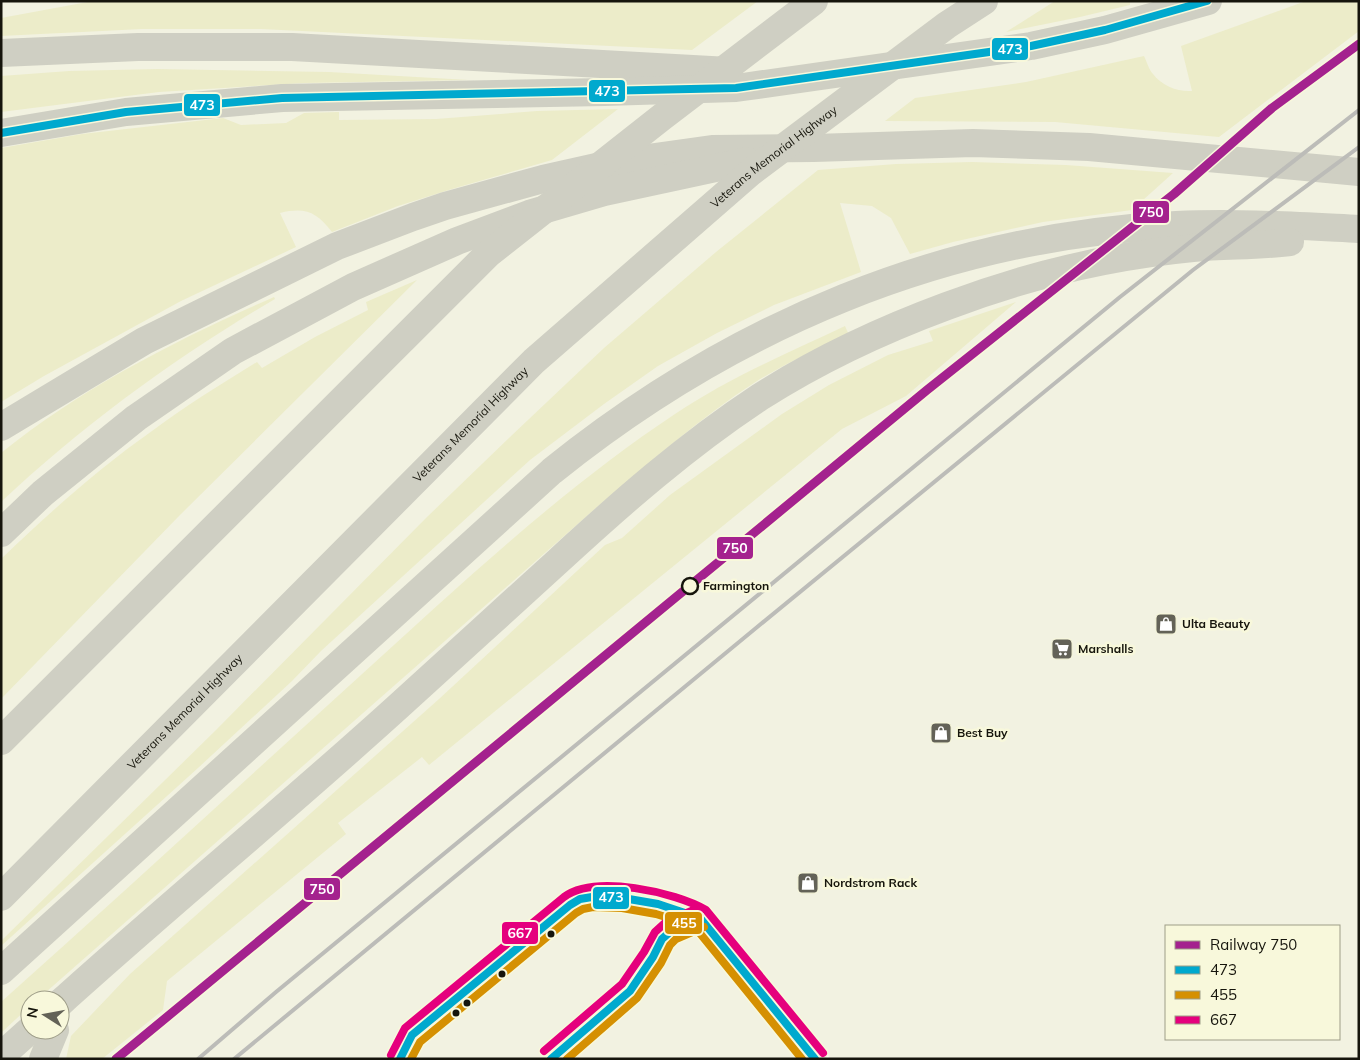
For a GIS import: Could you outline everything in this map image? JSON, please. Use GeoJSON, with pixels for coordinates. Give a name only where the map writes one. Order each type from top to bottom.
{"type":"FeatureCollection","features":[{"type":"Feature","properties":{"kind":"highway"},"geometry":{"type":"LineString","coordinates":[[1,741],[488,254],[662,117],[814,1]]}},
{"type":"Feature","properties":{"kind":"highway","name":"Veterans Memorial Highway"},"geometry":{"type":"LineString","coordinates":[[1,897],[534,361],[751,172],[947,25],[984,1]]}},
{"type":"Feature","properties":{"kind":"highway"},"geometry":{"type":"LineString","coordinates":[[1,133],[126,112],[282,98],[736,88],[1031,46],[1105,30],[1205,2]]}},
{"type":"Feature","properties":{"kind":"highway"},"geometry":{"type":"LineString","coordinates":[[1,53],[138,46],[251,46],[734,71],[866,70]]}},
{"type":"Feature","properties":{"kind":"highway"},"geometry":{"type":"LineString","coordinates":[[1,427],[144,341],[313,256],[412,217],[551,177],[619,162],[712,149],[814,148],[936,143],[1044,144],[1359,172]]}},
{"type":"Feature","properties":{"kind":"highway"},"geometry":{"type":"LineString","coordinates":[[1,533],[43,492],[136,418],[233,351],[335,296],[395,267],[457,241],[548,209],[604,192],[814,148]]}},
{"type":"Feature","properties":{"kind":"highway"},"geometry":{"type":"LineString","coordinates":[[1,971],[552,471],[580,448],[643,403],[709,362],[776,327],[812,311],[882,284],[949,262],[996,251],[1057,239],[1177,225],[1359,229]]}},
{"type":"Feature","properties":{"kind":"highway"},"geometry":{"type":"LineString","coordinates":[[70,999],[398,706],[609,514],[663,469],[761,397],[847,349],[896,326],[942,307],[1044,274],[1109,260],[1190,249],[1275,244],[1359,234]]}},
{"type":"Feature","properties":{"kind":"highway"},"geometry":{"type":"LineString","coordinates":[[1,1056],[20,1039]]}},
{"type":"Feature","properties":{"kind":"highway"},"geometry":{"type":"LineString","coordinates":[[43,1059],[51,1040]]}},
{"type":"Feature","properties":{"kind":"street"},"geometry":{"type":"LineString","coordinates":[[700,918],[815,1059]]}},
{"type":"Feature","properties":{"kind":"green space"},"geometry":{"type":"Polygon","coordinates":[[[93,1],[758,1],[692,50],[261,29],[142,29],[1,36],[1,18],[93,1]]]}},
{"type":"Feature","properties":{"kind":"green space"},"geometry":{"type":"Polygon","coordinates":[[[1055,1],[1130,1],[1130,5],[1006,32],[1055,1]]]}},
{"type":"Feature","properties":{"kind":"green space"},"geometry":{"type":"Polygon","coordinates":[[[1306,1],[1359,1],[1359,31],[1219,137],[1055,122],[885,121],[915,98],[1026,82],[1144,56],[1149,68],[1161,82],[1176,89],[1192,91],[1181,46],[1306,1]]]}},
{"type":"Feature","properties":{"kind":"green space"},"geometry":{"type":"Polygon","coordinates":[[[158,69],[329,72],[469,80],[304,83],[159,92],[1,112],[1,76],[69,71],[158,69]]]}},
{"type":"Feature","properties":{"kind":"green space"},"geometry":{"type":"Polygon","coordinates":[[[618,109],[552,160],[398,206],[332,232],[321,220],[310,213],[289,211],[280,213],[296,247],[181,301],[44,376],[1,402],[1,148],[82,134],[223,118],[241,125],[286,123],[304,113],[339,112],[339,120],[436,119],[537,111],[618,109]]]}},
{"type":"Feature","properties":{"kind":"green space"},"geometry":{"type":"Polygon","coordinates":[[[972,162],[1066,165],[1173,173],[1132,210],[1043,222],[953,242],[910,254],[891,218],[872,206],[840,203],[861,272],[774,305],[717,333],[658,366],[530,460],[321,651],[292,681],[198,768],[1,946],[2,940],[216,730],[427,517],[604,348],[716,252],[818,170],[896,164],[972,162]]]}},
{"type":"Feature","properties":{"kind":"green space"},"geometry":{"type":"Polygon","coordinates":[[[417,280],[180,515],[1,699],[1,559],[93,476],[191,404],[257,362],[262,368],[315,337],[368,310],[366,302],[417,280]]]}},
{"type":"Feature","properties":{"kind":"green space"},"geometry":{"type":"Polygon","coordinates":[[[274,297],[275,299],[203,344],[132,393],[65,445],[1,502],[1,453],[32,429],[132,366],[167,347],[274,297]]]}},
{"type":"Feature","properties":{"kind":"green space"},"geometry":{"type":"Polygon","coordinates":[[[1016,302],[906,396],[842,429],[429,765],[422,757],[338,823],[346,834],[167,981],[163,1010],[102,1059],[66,1059],[71,1036],[130,974],[439,699],[605,545],[622,538],[670,495],[782,414],[829,385],[888,355],[933,341],[929,331],[1016,302]]]}},
{"type":"Feature","properties":{"kind":"green space"},"geometry":{"type":"Polygon","coordinates":[[[845,326],[849,335],[768,374],[694,426],[596,508],[48,990],[20,990],[20,1015],[1,1033],[1,1002],[513,538],[633,443],[695,401],[759,367],[845,326]]]}},
{"type":"Feature","properties":{"kind":"railway"},"geometry":{"type":"LineString","coordinates":[[198,1059],[276,992],[1120,297],[1359,110]]}},
{"type":"Feature","properties":{"kind":"railway"},"geometry":{"type":"LineString","coordinates":[[234,1059],[1193,270],[1359,147]]}},
{"type":"Feature","properties":{"kind":"rail line","name":"750"},"geometry":{"type":"LineString","coordinates":[[116,1059],[927,390],[1174,194],[1272,108],[1359,44]]}},
{"type":"Feature","properties":{"kind":"transit line","name":"473"},"geometry":{"type":"LineString","coordinates":[[1,133],[126,112],[282,98],[736,88],[1031,46],[1105,30],[1207,1]]}},
{"type":"Feature","properties":{"kind":"transit line","name":"667"},"geometry":{"type":"LineString","coordinates":[[391,1055],[405,1028],[564,897],[578,890],[614,886],[656,892],[692,903],[706,910],[823,1053]]}},
{"type":"Feature","properties":{"kind":"transit line","name":"473"},"geometry":{"type":"LineString","coordinates":[[400,1059],[412,1035],[570,905],[580,899],[592,897],[623,898],[658,904],[700,918],[815,1059]]}},
{"type":"Feature","properties":{"kind":"transit line","name":"455"},"geometry":{"type":"LineString","coordinates":[[411,1059],[420,1042],[576,913],[593,907],[622,908],[656,914],[694,926],[802,1059]]}},
{"type":"Feature","properties":{"kind":"transit line","name":"667"},"geometry":{"type":"LineString","coordinates":[[544,1051],[622,984],[655,932],[666,922],[696,909]]}},
{"type":"Feature","properties":{"kind":"transit line","name":"473"},"geometry":{"type":"LineString","coordinates":[[551,1059],[630,991],[653,957],[662,939],[671,931],[700,918]]}},
{"type":"Feature","properties":{"kind":"transit line","name":"455"},"geometry":{"type":"LineString","coordinates":[[567,1059],[637,998],[661,963],[670,945],[676,939],[704,927]]}},
{"type":"Feature","properties":{"kind":"place","name":"Farmington"},"geometry":{"type":"Point","coordinates":[690,586]}},
{"type":"Feature","properties":{"kind":"place","name":"Ulta Beauty"},"geometry":{"type":"Point","coordinates":[1166,624]}},
{"type":"Feature","properties":{"kind":"place","name":"Marshalls"},"geometry":{"type":"Point","coordinates":[1062,649]}},
{"type":"Feature","properties":{"kind":"place","name":"Best Buy"},"geometry":{"type":"Point","coordinates":[941,733]}},
{"type":"Feature","properties":{"kind":"place","name":"Nordstrom Rack"},"geometry":{"type":"Point","coordinates":[808,883]}}]}
